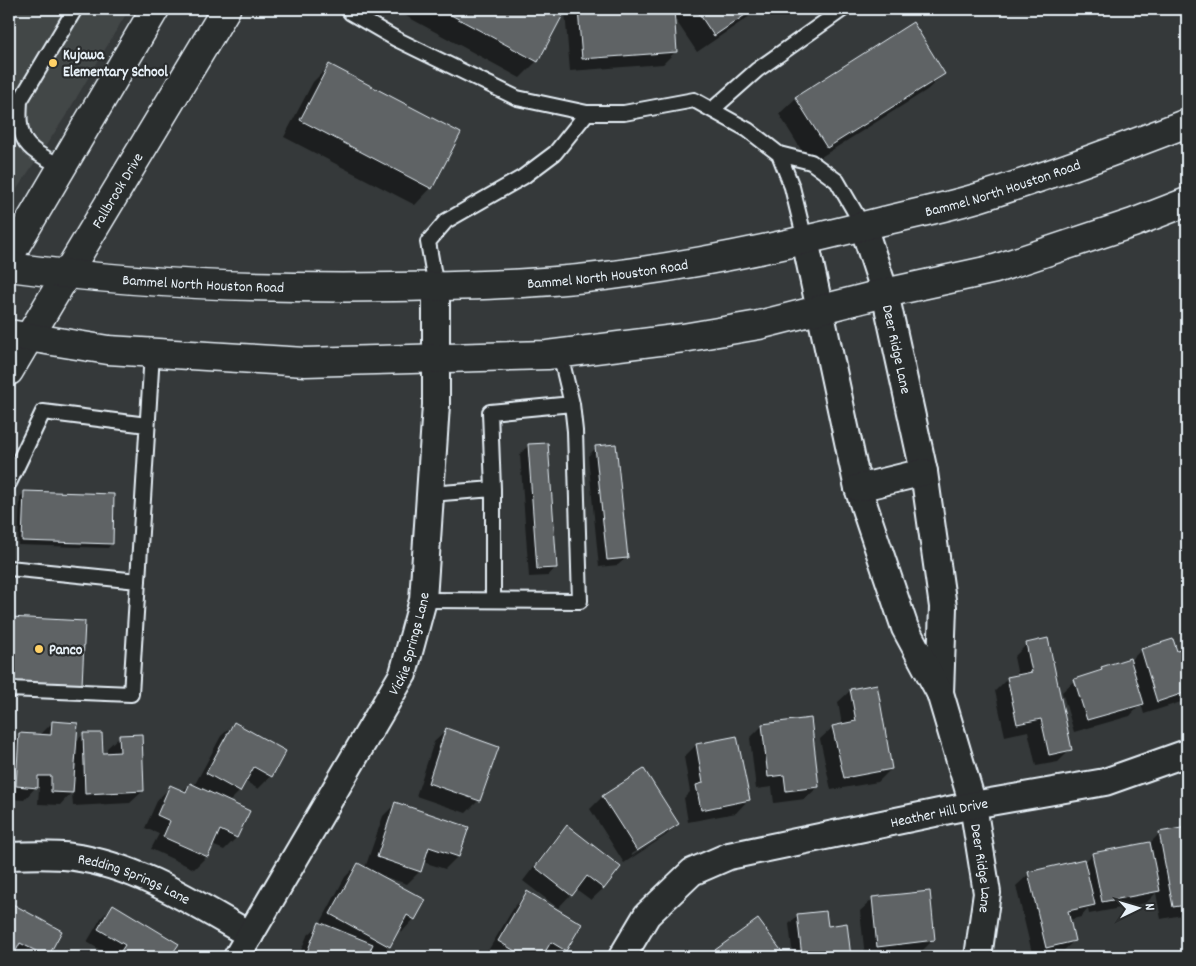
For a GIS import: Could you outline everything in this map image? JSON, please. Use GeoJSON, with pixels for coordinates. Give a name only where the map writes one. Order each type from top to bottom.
{"type":"FeatureCollection","features":[{"type":"Feature","properties":{"kind":"main road"},"geometry":{"type":"LineString","coordinates":[[9,257],[155,9]]}},
{"type":"Feature","properties":{"kind":"main road","name":"Fallbrook Drive"},"geometry":{"type":"LineString","coordinates":[[9,371],[19,335],[66,275],[226,9]]}},
{"type":"Feature","properties":{"kind":"main road","name":"Bammel North Houston Road"},"geometry":{"type":"LineString","coordinates":[[9,267],[66,275],[193,284],[318,288],[436,287],[541,282],[633,272],[745,254],[975,198],[1108,154],[1187,123]]}},
{"type":"Feature","properties":{"kind":"main road"},"geometry":{"type":"LineString","coordinates":[[19,335],[108,350],[317,362],[560,354],[683,338],[759,325],[995,269],[1133,223],[1187,202]]}},
{"type":"Feature","properties":{"kind":"street","name":"Deer Ridge Lane"},"geometry":{"type":"LineString","coordinates":[[863,226],[885,294],[924,472],[943,607],[940,694]]}},
{"type":"Feature","properties":{"kind":"street","name":"Deer Ridge Lane"},"geometry":{"type":"LineString","coordinates":[[805,240],[858,488],[905,628],[940,694],[973,805],[987,893],[978,957]]}},
{"type":"Feature","properties":{"kind":"street","name":"Vickie Springs Lane"},"geometry":{"type":"LineString","coordinates":[[237,957],[403,674],[423,600],[436,405],[436,287]]}},
{"type":"Feature","properties":{"kind":"street"},"geometry":{"type":"LineString","coordinates":[[858,488],[924,472]]}},
{"type":"Feature","properties":{"kind":"street","name":"Heather Hill Drive"},"geometry":{"type":"LineString","coordinates":[[622,957],[647,915],[692,872],[729,856],[973,805],[1106,782],[1187,753]]}},
{"type":"Feature","properties":{"kind":"street","name":"Redding Springs Lane"},"geometry":{"type":"LineString","coordinates":[[9,856],[46,854],[73,856],[128,870],[176,893],[250,934]]}},
{"type":"Feature","properties":{"kind":"lane"},"geometry":{"type":"LineString","coordinates":[[62,167],[28,146],[19,117],[20,101],[75,9]]}},
{"type":"Feature","properties":{"kind":"lane"},"geometry":{"type":"LineString","coordinates":[[348,9],[351,13],[396,39],[517,98],[587,113],[624,113],[694,100],[748,130],[779,154],[811,162],[837,181],[863,226]]}},
{"type":"Feature","properties":{"kind":"lane"},"geometry":{"type":"LineString","coordinates":[[713,109],[757,70],[843,9]]}},
{"type":"Feature","properties":{"kind":"lane"},"geometry":{"type":"LineString","coordinates":[[436,287],[428,242],[446,221],[523,177],[555,153],[587,113]]}},
{"type":"Feature","properties":{"kind":"lane"},"geometry":{"type":"LineString","coordinates":[[779,154],[792,187],[805,240]]}},
{"type":"Feature","properties":{"kind":"lane"},"geometry":{"type":"LineString","coordinates":[[9,689],[131,694],[152,353]]}},
{"type":"Feature","properties":{"kind":"lane"},"geometry":{"type":"LineString","coordinates":[[423,600],[580,601],[575,431],[572,404],[560,354]]}},
{"type":"Feature","properties":{"kind":"lane"},"geometry":{"type":"LineString","coordinates":[[493,600],[493,489],[490,412],[572,404]]}},
{"type":"Feature","properties":{"kind":"lane"},"geometry":{"type":"LineString","coordinates":[[9,483],[43,412],[147,424]]}},
{"type":"Feature","properties":{"kind":"lane"},"geometry":{"type":"LineString","coordinates":[[430,494],[493,489]]}},
{"type":"Feature","properties":{"kind":"lane"},"geometry":{"type":"LineString","coordinates":[[9,568],[138,581]]}},
{"type":"Feature","properties":{"kind":"shaded area","name":"Kujawa Elementary School"},"geometry":{"type":"Polygon","coordinates":[[[9,9],[129,9],[65,117],[15,192],[9,195],[9,9]]]}},
{"type":"Feature","properties":{"kind":"building"},"geometry":{"type":"Polygon","coordinates":[[[440,9],[566,9],[538,62],[440,9]]]}},
{"type":"Feature","properties":{"kind":"building"},"geometry":{"type":"Polygon","coordinates":[[[578,9],[674,9],[677,52],[582,59],[578,9]]]}},
{"type":"Feature","properties":{"kind":"building"},"geometry":{"type":"Polygon","coordinates":[[[696,9],[754,9],[714,36],[696,9]]]}},
{"type":"Feature","properties":{"kind":"building"},"geometry":{"type":"Polygon","coordinates":[[[913,22],[945,74],[827,148],[795,97],[913,22]]]}},
{"type":"Feature","properties":{"kind":"building"},"geometry":{"type":"Polygon","coordinates":[[[329,64],[461,133],[432,189],[300,120],[329,64]]]}},
{"type":"Feature","properties":{"kind":"building"},"geometry":{"type":"Polygon","coordinates":[[[548,443],[557,568],[537,569],[528,444],[548,443]]]}},
{"type":"Feature","properties":{"kind":"building"},"geometry":{"type":"Polygon","coordinates":[[[616,444],[628,558],[607,560],[595,446],[616,444]]]}},
{"type":"Feature","properties":{"kind":"building"},"geometry":{"type":"Polygon","coordinates":[[[24,491],[114,494],[113,544],[22,541],[24,491]]]}},
{"type":"Feature","properties":{"kind":"building"},"geometry":{"type":"Polygon","coordinates":[[[9,617],[85,621],[82,685],[9,682],[9,617]]]}},
{"type":"Feature","properties":{"kind":"building"},"geometry":{"type":"Polygon","coordinates":[[[1048,638],[1072,750],[1049,755],[1041,719],[1017,724],[1007,677],[1032,672],[1026,643],[1048,638]]]}},
{"type":"Feature","properties":{"kind":"building"},"geometry":{"type":"Polygon","coordinates":[[[1173,639],[1177,651],[1187,648],[1187,692],[1157,702],[1141,649],[1173,639]]]}},
{"type":"Feature","properties":{"kind":"building"},"geometry":{"type":"Polygon","coordinates":[[[1130,658],[1144,704],[1087,720],[1074,679],[1102,670],[1101,667],[1130,658]]]}},
{"type":"Feature","properties":{"kind":"building"},"geometry":{"type":"Polygon","coordinates":[[[877,684],[892,769],[844,778],[832,726],[856,721],[850,689],[877,684]]]}},
{"type":"Feature","properties":{"kind":"building"},"geometry":{"type":"Polygon","coordinates":[[[811,718],[819,787],[786,791],[784,775],[768,777],[762,724],[811,718]]]}},
{"type":"Feature","properties":{"kind":"building"},"geometry":{"type":"Polygon","coordinates":[[[52,721],[78,723],[73,793],[51,792],[51,776],[38,776],[38,788],[16,786],[19,733],[51,735],[52,721]]]}},
{"type":"Feature","properties":{"kind":"building"},"geometry":{"type":"Polygon","coordinates":[[[234,722],[286,751],[272,777],[254,767],[240,792],[206,773],[234,722]]]}},
{"type":"Feature","properties":{"kind":"building"},"geometry":{"type":"Polygon","coordinates":[[[446,728],[499,747],[480,801],[428,783],[446,728]]]}},
{"type":"Feature","properties":{"kind":"building"},"geometry":{"type":"Polygon","coordinates":[[[83,733],[102,733],[103,753],[120,752],[119,735],[142,734],[144,791],[85,794],[83,733]]]}},
{"type":"Feature","properties":{"kind":"building"},"geometry":{"type":"Polygon","coordinates":[[[737,736],[750,800],[701,810],[696,785],[703,783],[696,744],[737,736]]]}},
{"type":"Feature","properties":{"kind":"building"},"geometry":{"type":"Polygon","coordinates":[[[644,769],[679,824],[637,851],[602,796],[644,769]]]}},
{"type":"Feature","properties":{"kind":"building"},"geometry":{"type":"Polygon","coordinates":[[[190,783],[250,811],[237,838],[220,830],[208,857],[163,837],[170,821],[157,815],[170,785],[186,792],[190,783]]]}},
{"type":"Feature","properties":{"kind":"building"},"geometry":{"type":"Polygon","coordinates":[[[395,802],[469,827],[459,857],[429,847],[421,872],[377,857],[395,802]]]}},
{"type":"Feature","properties":{"kind":"building"},"geometry":{"type":"Polygon","coordinates":[[[567,825],[621,867],[604,889],[587,876],[572,896],[535,867],[567,825]]]}},
{"type":"Feature","properties":{"kind":"building"},"geometry":{"type":"Polygon","coordinates":[[[1187,827],[1187,905],[1173,907],[1159,832],[1187,827]]]}},
{"type":"Feature","properties":{"kind":"building"},"geometry":{"type":"Polygon","coordinates":[[[1150,842],[1160,891],[1102,902],[1092,853],[1150,842]]]}},
{"type":"Feature","properties":{"kind":"building"},"geometry":{"type":"Polygon","coordinates":[[[1084,859],[1095,905],[1068,911],[1075,941],[1046,948],[1028,872],[1084,859]]]}},
{"type":"Feature","properties":{"kind":"building"},"geometry":{"type":"Polygon","coordinates":[[[358,863],[426,900],[415,920],[407,915],[390,947],[330,914],[358,863]]]}},
{"type":"Feature","properties":{"kind":"building"},"geometry":{"type":"Polygon","coordinates":[[[527,891],[582,924],[566,951],[551,942],[542,957],[525,957],[498,941],[527,891]]]}},
{"type":"Feature","properties":{"kind":"building"},"geometry":{"type":"Polygon","coordinates":[[[930,891],[935,940],[877,947],[872,897],[930,891]]]}},
{"type":"Feature","properties":{"kind":"building"},"geometry":{"type":"Polygon","coordinates":[[[9,902],[62,931],[48,957],[20,943],[13,957],[9,957],[9,902]]]}},
{"type":"Feature","properties":{"kind":"building"},"geometry":{"type":"Polygon","coordinates":[[[113,904],[179,944],[170,957],[117,957],[125,945],[98,929],[113,904]]]}},
{"type":"Feature","properties":{"kind":"building"},"geometry":{"type":"Polygon","coordinates":[[[826,911],[828,926],[847,923],[851,957],[802,957],[797,914],[826,911]]]}},
{"type":"Feature","properties":{"kind":"building"},"geometry":{"type":"Polygon","coordinates":[[[758,919],[786,957],[720,957],[715,950],[758,919]]]}},
{"type":"Feature","properties":{"kind":"building"},"geometry":{"type":"Polygon","coordinates":[[[319,922],[373,944],[368,955],[374,957],[305,957],[319,922]]]}},
{"type":"Feature","properties":{"kind":"place","name":"Kujawa Elementary School"},"geometry":{"type":"Point","coordinates":[53,63]}},
{"type":"Feature","properties":{"kind":"place","name":"Panco"},"geometry":{"type":"Point","coordinates":[39,649]}}]}
